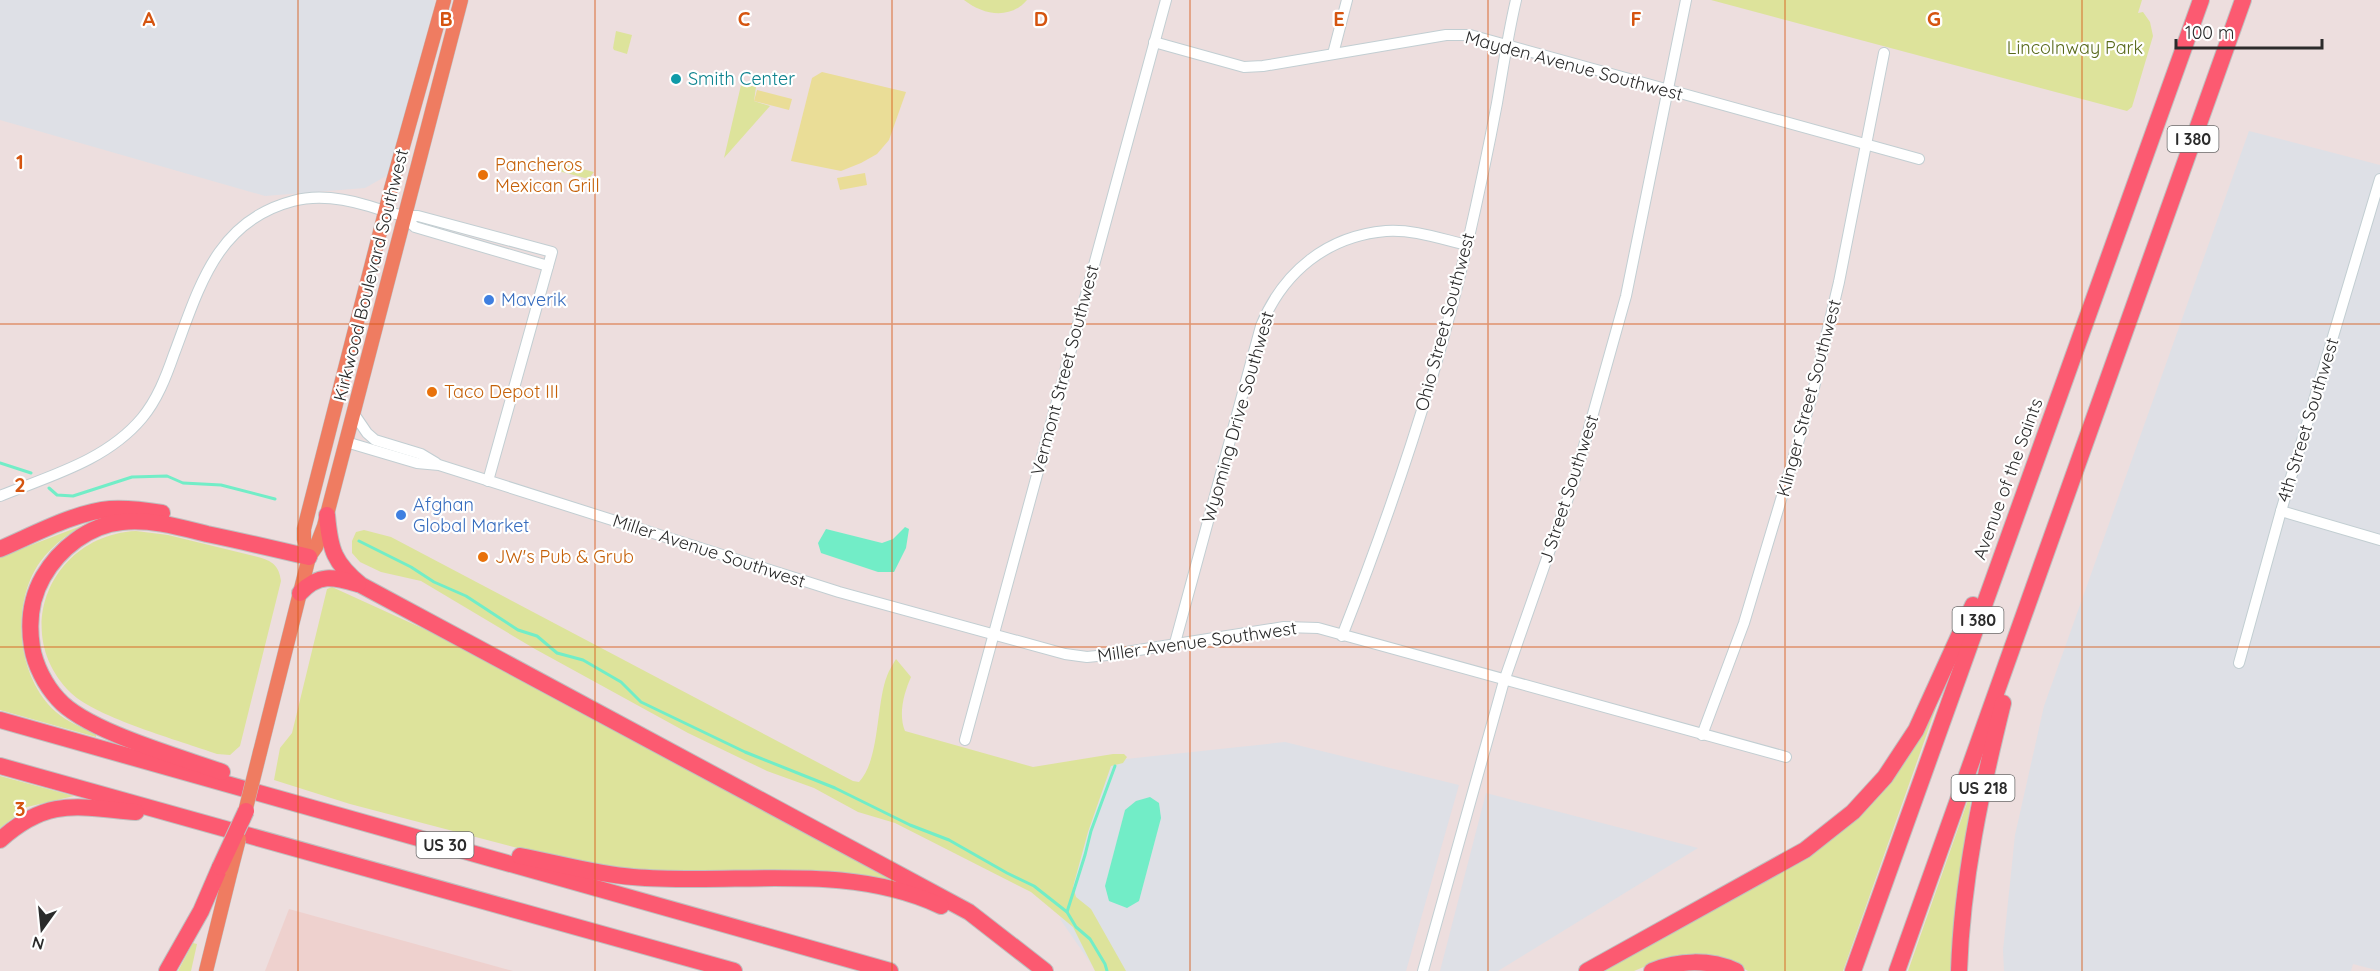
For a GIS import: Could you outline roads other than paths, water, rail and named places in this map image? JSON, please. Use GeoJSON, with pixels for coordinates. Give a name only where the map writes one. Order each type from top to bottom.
{"type":"FeatureCollection","features":[{"type":"Feature","properties":{"kind":"highway","name":"Avenue of the Saints"},"geometry":{"type":"LineString","coordinates":[[1853,971],[2201,0]]}},
{"type":"Feature","properties":{"kind":"highway","name":"I 380"},"geometry":{"type":"LineString","coordinates":[[1897,971],[2243,0]]}},
{"type":"Feature","properties":{"kind":"highway"},"geometry":{"type":"LineString","coordinates":[[1587,971],[1805,850],[1853,812],[1870,795],[1900,754],[1920,721],[2024,492]]}},
{"type":"Feature","properties":{"kind":"highway"},"geometry":{"type":"LineString","coordinates":[[0,549],[87,514],[109,510],[138,509],[172,514],[216,526],[309,557]]}},
{"type":"Feature","properties":{"kind":"highway"},"geometry":{"type":"LineString","coordinates":[[327,515],[332,551],[344,571],[362,585],[969,912],[1045,971]]}},
{"type":"Feature","properties":{"kind":"highway"},"geometry":{"type":"LineString","coordinates":[[309,557],[148,521],[120,522],[97,528],[76,540],[48,568],[38,585],[32,604],[30,638],[34,658],[43,679],[58,700],[81,718],[350,819]]}},
{"type":"Feature","properties":{"kind":"highway"},"geometry":{"type":"LineString","coordinates":[[300,592],[311,582],[324,578],[341,579],[362,585]]}},
{"type":"Feature","properties":{"kind":"highway","name":"US 218"},"geometry":{"type":"LineString","coordinates":[[1959,971],[1962,921],[1977,816],[2028,608]]}},
{"type":"Feature","properties":{"kind":"highway","name":"US 30"},"geometry":{"type":"LineString","coordinates":[[0,720],[890,971]]}},
{"type":"Feature","properties":{"kind":"highway","name":"US 30"},"geometry":{"type":"LineString","coordinates":[[0,766],[734,971]]}},
{"type":"Feature","properties":{"kind":"highway"},"geometry":{"type":"LineString","coordinates":[[0,840],[18,824],[44,811],[72,807],[173,815]]}},
{"type":"Feature","properties":{"kind":"highway"},"geometry":{"type":"LineString","coordinates":[[167,971],[225,869],[246,811]]}},
{"type":"Feature","properties":{"kind":"highway"},"geometry":{"type":"LineString","coordinates":[[416,837],[631,877],[844,880],[897,891],[935,904],[986,926]]}},
{"type":"Feature","properties":{"kind":"highway"},"geometry":{"type":"LineString","coordinates":[[663,951],[715,971]]}},
{"type":"Feature","properties":{"kind":"highway"},"geometry":{"type":"LineString","coordinates":[[1652,971],[1683,963],[1706,962],[1736,971]]}},
{"type":"Feature","properties":{"kind":"main road","name":"Kirkwood Boulevard Southwest"},"geometry":{"type":"LineString","coordinates":[[309,557],[304,529],[386,211],[444,0]]}},
{"type":"Feature","properties":{"kind":"main road","name":"Kirkwood Boulevard Southwest"},"geometry":{"type":"LineString","coordinates":[[246,811],[309,557],[321,537],[461,0]]}},
{"type":"Feature","properties":{"kind":"main road"},"geometry":{"type":"LineString","coordinates":[[338,394],[338,429],[346,442]]}},
{"type":"Feature","properties":{"kind":"main road"},"geometry":{"type":"LineString","coordinates":[[206,971],[225,869]]}},
{"type":"Feature","properties":{"kind":"street","name":"Vermont Street Southwest"},"geometry":{"type":"LineString","coordinates":[[965,740],[1166,0]]}},
{"type":"Feature","properties":{"kind":"street"},"geometry":{"type":"LineString","coordinates":[[1333,54],[1347,0]]}},
{"type":"Feature","properties":{"kind":"street","name":"Ohio Street Southwest"},"geometry":{"type":"LineString","coordinates":[[1342,636],[1373,558],[1406,463],[1444,341],[1493,123],[1505,45],[1516,0]]}},
{"type":"Feature","properties":{"kind":"street","name":"J Street Southwest"},"geometry":{"type":"LineString","coordinates":[[1423,971],[1504,681],[1575,478],[1626,297],[1646,209],[1686,0]]}},
{"type":"Feature","properties":{"kind":"street","name":"Mayden Avenue Southwest"},"geometry":{"type":"LineString","coordinates":[[1154,42],[1244,67],[1263,66],[1446,35],[1470,35],[1919,159]]}},
{"type":"Feature","properties":{"kind":"street","name":"Klinger Street Southwest"},"geometry":{"type":"LineString","coordinates":[[1702,735],[1744,623],[1812,396],[1839,282],[1884,53]]}},
{"type":"Feature","properties":{"kind":"street","name":"4th Street Southwest"},"geometry":{"type":"LineString","coordinates":[[2239,663],[2281,511],[2379,186]]}},
{"type":"Feature","properties":{"kind":"street"},"geometry":{"type":"LineString","coordinates":[[0,496],[83,463],[127,434],[142,418],[161,389],[207,270],[227,241],[249,222],[279,206],[310,198],[350,201],[404,217],[418,216],[552,252],[488,481]]}},
{"type":"Feature","properties":{"kind":"street"},"geometry":{"type":"LineString","coordinates":[[404,217],[415,227],[548,266]]}},
{"type":"Feature","properties":{"kind":"street","name":"Wyoming Drive Southwest"},"geometry":{"type":"LineString","coordinates":[[1175,644],[1262,326],[1271,303],[1305,262],[1332,246],[1358,236],[1387,231],[1413,233],[1467,245]]}},
{"type":"Feature","properties":{"kind":"street","name":"Miller Avenue Southwest"},"geometry":{"type":"LineString","coordinates":[[354,414],[367,434],[375,440],[421,454],[439,465],[839,592],[1065,654],[1087,657],[1300,626],[1786,757]]}},
{"type":"Feature","properties":{"kind":"street","name":"Miller Avenue Southwest"},"geometry":{"type":"LineString","coordinates":[[346,442],[417,464],[439,465]]}},
{"type":"Feature","properties":{"kind":"street"},"geometry":{"type":"LineString","coordinates":[[2281,511],[2380,540]]}},
{"type":"Feature","properties":{"kind":"waterway"},"geometry":{"type":"LineString","coordinates":[[0,463],[31,473]]}},
{"type":"Feature","properties":{"kind":"waterway"},"geometry":{"type":"LineString","coordinates":[[49,488],[57,495],[73,496],[132,477],[167,476],[183,483],[221,485],[275,499]]}},
{"type":"Feature","properties":{"kind":"waterway"},"geometry":{"type":"LineString","coordinates":[[359,541],[411,567],[434,582],[466,596],[518,630],[537,636],[557,653],[583,660],[621,682],[641,702],[745,752],[835,788],[910,825],[949,840],[1034,886],[1067,912],[1076,927],[1090,939],[1107,971]]}},
{"type":"Feature","properties":{"kind":"waterway"},"geometry":{"type":"LineString","coordinates":[[1067,912],[1091,831],[1115,766]]}},
{"type":"Feature","properties":{"kind":"place","name":"Smith Center"},"geometry":{"type":"Point","coordinates":[676,79]}},
{"type":"Feature","properties":{"kind":"place","name":"Pancheros Mexican Grill"},"geometry":{"type":"Point","coordinates":[483,175]}},
{"type":"Feature","properties":{"kind":"place","name":"Maverik"},"geometry":{"type":"Point","coordinates":[489,300]}},
{"type":"Feature","properties":{"kind":"place","name":"Taco Depot III"},"geometry":{"type":"Point","coordinates":[432,392]}},
{"type":"Feature","properties":{"kind":"place","name":"Afghan Global Market"},"geometry":{"type":"Point","coordinates":[401,515]}},
{"type":"Feature","properties":{"kind":"place","name":"JW's Pub & Grub"},"geometry":{"type":"Point","coordinates":[483,557]}},
{"type":"Feature","properties":{"kind":"park label","name":"Lincolnway Park"},"geometry":{"type":"Point","coordinates":[2075,48]}}]}
